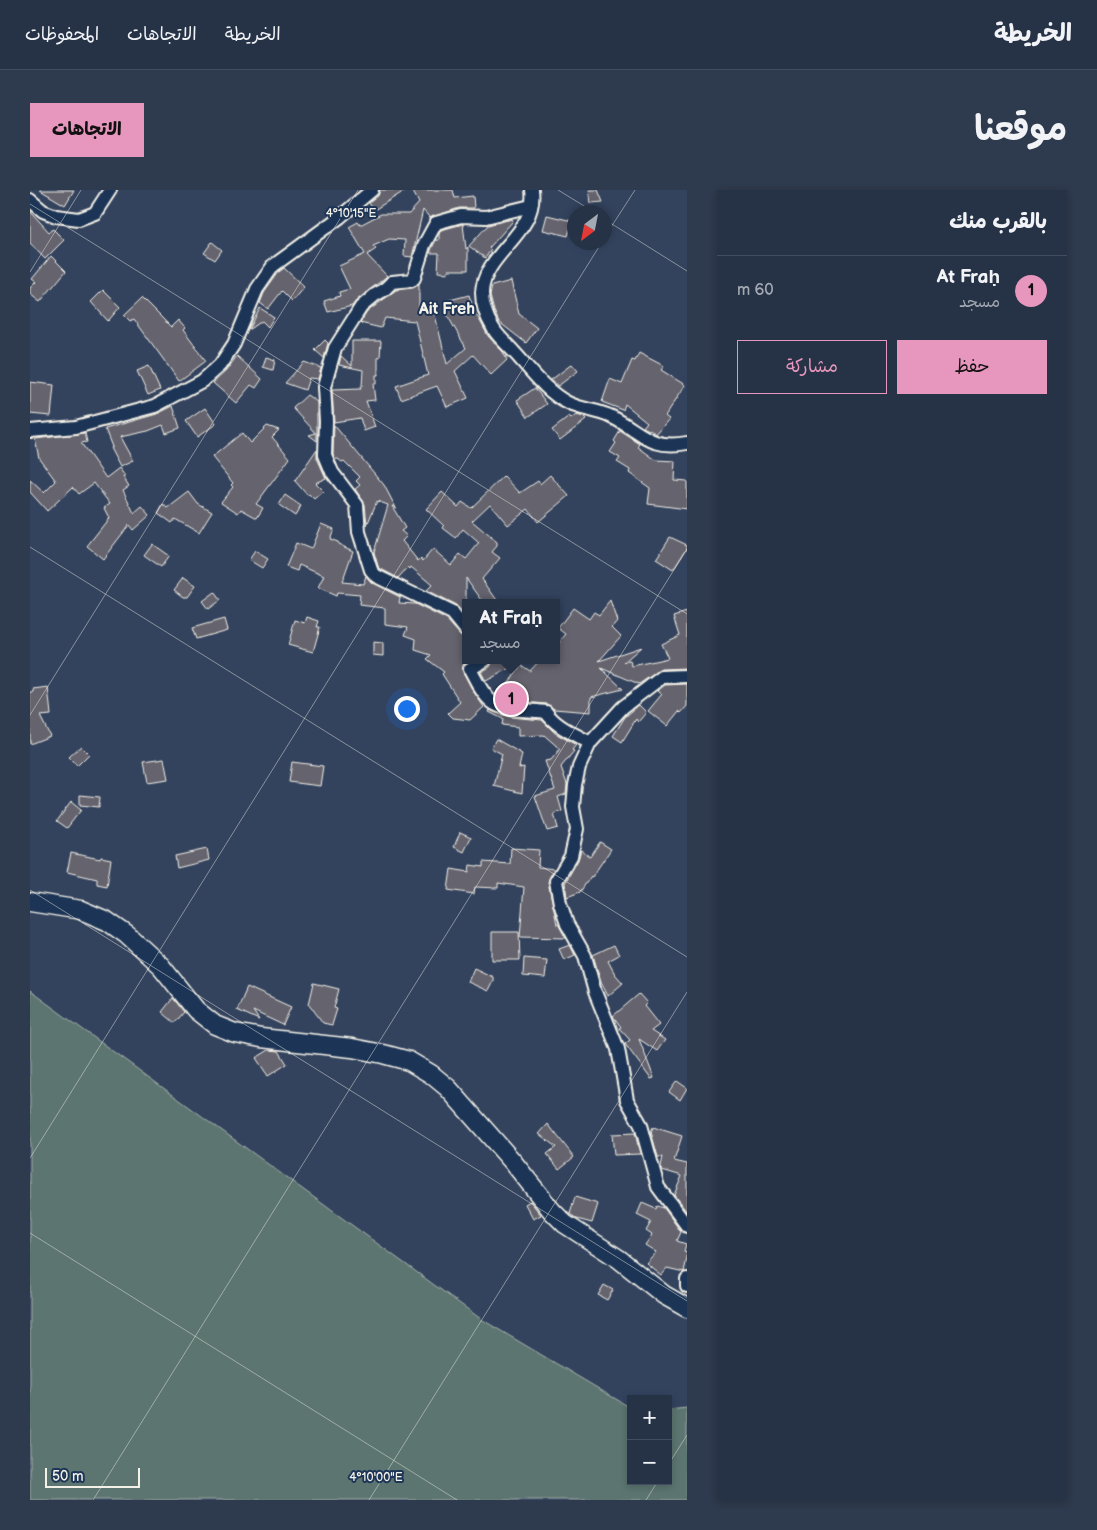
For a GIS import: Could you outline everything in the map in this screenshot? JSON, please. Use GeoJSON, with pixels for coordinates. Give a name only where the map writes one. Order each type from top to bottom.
{"type":"FeatureCollection","features":[{"type":"Feature","properties":{"kind":"main road"},"geometry":{"type":"LineString","coordinates":[[30,902],[81,910],[107,921],[127,935],[161,966],[196,1010],[215,1025],[235,1033],[261,1038],[352,1048],[383,1054],[409,1061],[431,1074],[448,1088],[565,1224],[619,1259],[664,1294],[687,1308]]}},
{"type":"Feature","properties":{"kind":"street"},"geometry":{"type":"LineString","coordinates":[[30,200],[43,211],[56,216],[79,219],[95,213],[110,190]]}},
{"type":"Feature","properties":{"kind":"street"},"geometry":{"type":"LineString","coordinates":[[30,431],[76,427],[156,406],[202,382],[220,365],[234,344],[256,289],[272,266],[372,190]]}},
{"type":"Feature","properties":{"kind":"street"},"geometry":{"type":"LineString","coordinates":[[532,190],[531,206],[524,226],[486,273],[482,292],[485,313],[494,330],[552,393],[569,404],[607,415],[624,423],[645,439],[658,444],[673,446],[687,443]]}},
{"type":"Feature","properties":{"kind":"street"},"geometry":{"type":"LineString","coordinates":[[462,625],[452,613],[376,576],[371,570],[359,532],[357,505],[332,472],[325,455],[326,421],[324,388],[335,348],[361,307],[392,282],[404,279],[412,280],[414,278],[424,245],[436,223],[461,216],[486,217],[531,206]]}},
{"type":"Feature","properties":{"kind":"street"},"geometry":{"type":"LineString","coordinates":[[478,664],[470,669],[483,692],[493,703],[505,708],[546,712],[556,724],[590,743]]}},
{"type":"Feature","properties":{"kind":"street"},"geometry":{"type":"LineString","coordinates":[[687,676],[662,677],[623,707],[590,743],[579,767],[575,785],[573,807],[577,830],[571,856],[556,881],[560,903],[567,924],[585,956],[594,992],[618,1049],[628,1100],[641,1125],[658,1187],[687,1226]]}},
{"type":"Feature","properties":{"kind":"street"},"geometry":{"type":"LineString","coordinates":[[687,1279],[687,1286]]}},
{"type":"Feature","properties":{"kind":"green space"},"geometry":{"type":"Polygon","coordinates":[[[30,991],[481,1319],[627,1406],[627,1485],[672,1485],[672,1410],[687,1408],[687,1500],[30,1500],[30,991]]]}},
{"type":"Feature","properties":{"kind":"building"},"geometry":{"type":"Polygon","coordinates":[[[40,190],[74,190],[65,205],[40,190]]]}},
{"type":"Feature","properties":{"kind":"building"},"geometry":{"type":"Polygon","coordinates":[[[380,190],[406,190],[374,210],[369,203],[378,196],[380,190]]]}},
{"type":"Feature","properties":{"kind":"building"},"geometry":{"type":"Polygon","coordinates":[[[412,190],[453,190],[455,198],[473,196],[474,208],[459,208],[430,218],[423,210],[412,257],[404,256],[405,240],[389,239],[373,246],[376,249],[367,255],[387,276],[352,306],[328,312],[324,301],[340,296],[339,292],[350,289],[339,266],[365,254],[349,227],[358,222],[360,225],[381,214],[409,214],[419,203],[412,190]]]}},
{"type":"Feature","properties":{"kind":"building"},"geometry":{"type":"Polygon","coordinates":[[[589,190],[598,190],[603,202],[591,203],[589,190]]]}},
{"type":"Feature","properties":{"kind":"building"},"geometry":{"type":"Polygon","coordinates":[[[30,211],[49,232],[53,229],[64,240],[45,259],[30,243],[30,211]]]}},
{"type":"Feature","properties":{"kind":"building"},"geometry":{"type":"Polygon","coordinates":[[[547,215],[567,220],[567,236],[543,230],[547,215]]]}},
{"type":"Feature","properties":{"kind":"building"},"geometry":{"type":"Polygon","coordinates":[[[512,219],[513,221],[489,248],[491,250],[485,258],[469,246],[488,225],[512,219]]]}},
{"type":"Feature","properties":{"kind":"building"},"geometry":{"type":"Polygon","coordinates":[[[463,224],[466,249],[468,247],[468,270],[448,270],[448,273],[438,272],[439,253],[430,253],[436,240],[439,240],[441,230],[463,224]]]}},
{"type":"Feature","properties":{"kind":"building"},"geometry":{"type":"Polygon","coordinates":[[[212,242],[222,250],[215,260],[204,253],[212,242]]]}},
{"type":"Feature","properties":{"kind":"building"},"geometry":{"type":"Polygon","coordinates":[[[51,256],[66,271],[40,302],[30,294],[30,288],[36,282],[32,279],[51,256]]]}},
{"type":"Feature","properties":{"kind":"building"},"geometry":{"type":"Polygon","coordinates":[[[284,268],[304,287],[292,301],[282,291],[268,309],[260,303],[264,293],[284,268]]]}},
{"type":"Feature","properties":{"kind":"building"},"geometry":{"type":"Polygon","coordinates":[[[511,281],[519,314],[537,328],[526,343],[499,322],[490,296],[492,286],[511,281]]]}},
{"type":"Feature","properties":{"kind":"building"},"geometry":{"type":"Polygon","coordinates":[[[419,284],[419,309],[434,311],[447,364],[466,348],[446,313],[449,314],[446,301],[469,295],[473,307],[471,309],[488,336],[503,352],[507,360],[491,375],[473,355],[455,371],[468,398],[447,407],[437,386],[401,399],[396,386],[428,375],[415,321],[385,318],[381,328],[360,323],[367,312],[396,290],[413,288],[419,284]]]}},
{"type":"Feature","properties":{"kind":"building"},"geometry":{"type":"Polygon","coordinates":[[[103,290],[120,307],[108,321],[91,302],[103,290]]]}},
{"type":"Feature","properties":{"kind":"building"},"geometry":{"type":"Polygon","coordinates":[[[142,298],[171,327],[178,320],[185,328],[183,330],[206,361],[179,381],[134,319],[130,321],[124,315],[142,298]]]}},
{"type":"Feature","properties":{"kind":"building"},"geometry":{"type":"Polygon","coordinates":[[[260,308],[274,317],[268,327],[262,321],[249,330],[260,308]]]}},
{"type":"Feature","properties":{"kind":"building"},"geometry":{"type":"Polygon","coordinates":[[[325,340],[328,343],[324,358],[315,350],[325,340]]]}},
{"type":"Feature","properties":{"kind":"building"},"geometry":{"type":"Polygon","coordinates":[[[352,341],[381,341],[380,357],[378,357],[378,375],[376,375],[376,384],[373,384],[375,400],[366,401],[375,427],[364,431],[360,418],[334,422],[332,390],[361,389],[360,387],[362,386],[363,370],[339,365],[341,356],[352,366],[352,341]]]}},
{"type":"Feature","properties":{"kind":"building"},"geometry":{"type":"Polygon","coordinates":[[[639,353],[664,366],[661,370],[685,385],[665,416],[669,419],[656,434],[650,429],[643,427],[647,422],[625,404],[623,410],[602,402],[610,379],[622,384],[632,360],[635,361],[639,353]]]}},
{"type":"Feature","properties":{"kind":"building"},"geometry":{"type":"Polygon","coordinates":[[[237,356],[262,379],[256,388],[251,385],[236,403],[213,383],[226,371],[237,356]]]}},
{"type":"Feature","properties":{"kind":"building"},"geometry":{"type":"Polygon","coordinates":[[[266,357],[275,360],[273,370],[263,367],[266,357]]]}},
{"type":"Feature","properties":{"kind":"building"},"geometry":{"type":"Polygon","coordinates":[[[304,362],[321,368],[318,379],[309,378],[305,390],[285,383],[304,362]]]}},
{"type":"Feature","properties":{"kind":"building"},"geometry":{"type":"Polygon","coordinates":[[[572,364],[578,371],[558,386],[551,380],[572,364]]]}},
{"type":"Feature","properties":{"kind":"building"},"geometry":{"type":"Polygon","coordinates":[[[149,366],[160,390],[148,395],[137,371],[149,366]]]}},
{"type":"Feature","properties":{"kind":"building"},"geometry":{"type":"Polygon","coordinates":[[[30,382],[54,385],[51,416],[30,414],[30,382]]]}},
{"type":"Feature","properties":{"kind":"building"},"geometry":{"type":"Polygon","coordinates":[[[535,388],[547,404],[528,417],[517,400],[535,388]]]}},
{"type":"Feature","properties":{"kind":"building"},"geometry":{"type":"Polygon","coordinates":[[[307,395],[317,402],[317,441],[309,435],[316,433],[293,408],[307,395]]]}},
{"type":"Feature","properties":{"kind":"building"},"geometry":{"type":"Polygon","coordinates":[[[173,406],[180,428],[166,433],[163,425],[148,431],[120,437],[133,461],[120,467],[110,448],[112,447],[105,429],[157,414],[173,406]]]}},
{"type":"Feature","properties":{"kind":"building"},"geometry":{"type":"Polygon","coordinates":[[[205,408],[216,424],[197,437],[186,421],[205,408]]]}},
{"type":"Feature","properties":{"kind":"building"},"geometry":{"type":"Polygon","coordinates":[[[576,415],[584,417],[586,420],[560,440],[552,430],[569,417],[571,419],[576,415]]]}},
{"type":"Feature","properties":{"kind":"building"},"geometry":{"type":"Polygon","coordinates":[[[334,425],[384,485],[396,508],[392,506],[405,528],[401,531],[407,536],[402,541],[418,561],[421,558],[423,561],[433,549],[451,565],[460,554],[466,559],[479,543],[463,529],[456,538],[443,528],[444,526],[426,509],[442,492],[458,507],[462,502],[471,508],[504,476],[520,493],[538,481],[540,484],[550,475],[569,496],[538,522],[528,509],[508,525],[490,504],[472,521],[497,542],[497,546],[492,552],[500,558],[482,579],[496,599],[481,599],[466,578],[466,599],[462,599],[462,613],[456,606],[426,591],[432,585],[411,567],[410,569],[408,567],[398,578],[378,566],[374,552],[388,505],[377,501],[367,525],[365,504],[355,489],[360,485],[356,481],[360,477],[344,461],[335,459],[333,454],[334,425]]]}},
{"type":"Feature","properties":{"kind":"building"},"geometry":{"type":"Polygon","coordinates":[[[267,426],[279,430],[272,437],[290,458],[256,504],[263,508],[257,518],[241,509],[238,513],[221,502],[233,487],[231,485],[233,483],[212,457],[242,433],[250,443],[267,426]]]}},
{"type":"Feature","properties":{"kind":"building"},"geometry":{"type":"Polygon","coordinates":[[[620,431],[640,444],[638,447],[656,460],[675,461],[674,480],[687,481],[687,509],[648,504],[650,488],[629,473],[630,470],[617,462],[620,458],[610,452],[616,443],[614,441],[620,431]]]}},
{"type":"Feature","properties":{"kind":"building"},"geometry":{"type":"Polygon","coordinates":[[[85,433],[87,442],[81,443],[106,478],[119,468],[129,486],[123,490],[134,513],[142,506],[150,515],[133,530],[129,525],[103,559],[87,546],[109,518],[104,508],[110,504],[94,483],[79,494],[73,487],[47,511],[30,492],[30,480],[44,493],[56,481],[39,458],[35,439],[85,433]]]}},
{"type":"Feature","properties":{"kind":"building"},"geometry":{"type":"Polygon","coordinates":[[[317,449],[317,458],[326,478],[315,483],[323,491],[314,499],[309,494],[308,496],[295,481],[317,449]]]}},
{"type":"Feature","properties":{"kind":"building"},"geometry":{"type":"Polygon","coordinates":[[[189,492],[198,504],[212,512],[199,533],[175,519],[172,523],[158,513],[163,504],[168,508],[189,492]]]}},
{"type":"Feature","properties":{"kind":"building"},"geometry":{"type":"Polygon","coordinates":[[[285,495],[301,506],[295,516],[279,505],[285,495]]]}},
{"type":"Feature","properties":{"kind":"building"},"geometry":{"type":"Polygon","coordinates":[[[321,524],[334,529],[330,539],[353,551],[342,582],[363,584],[366,576],[372,583],[400,597],[399,603],[415,604],[447,620],[462,636],[463,672],[484,707],[470,720],[453,718],[448,713],[460,702],[442,674],[444,672],[427,659],[431,655],[415,650],[416,639],[405,635],[408,627],[385,624],[385,608],[359,605],[360,595],[337,593],[336,596],[318,588],[324,576],[299,565],[297,571],[286,567],[296,543],[311,549],[321,524]]]}},
{"type":"Feature","properties":{"kind":"building"},"geometry":{"type":"Polygon","coordinates":[[[670,537],[687,545],[673,570],[656,559],[670,537]]]}},
{"type":"Feature","properties":{"kind":"building"},"geometry":{"type":"Polygon","coordinates":[[[152,544],[169,556],[161,567],[144,555],[152,544]]]}},
{"type":"Feature","properties":{"kind":"building"},"geometry":{"type":"Polygon","coordinates":[[[255,551],[268,559],[262,568],[249,560],[255,551]]]}},
{"type":"Feature","properties":{"kind":"building"},"geometry":{"type":"Polygon","coordinates":[[[183,578],[195,586],[187,597],[183,597],[174,590],[183,578]]]}},
{"type":"Feature","properties":{"kind":"building"},"geometry":{"type":"Polygon","coordinates":[[[214,592],[220,600],[208,609],[202,601],[214,592]]]}},
{"type":"Feature","properties":{"kind":"building"},"geometry":{"type":"Polygon","coordinates":[[[610,601],[617,621],[612,627],[621,636],[599,661],[641,647],[624,662],[630,661],[632,666],[668,658],[661,644],[680,635],[674,616],[687,612],[687,668],[661,669],[639,684],[601,668],[623,689],[591,697],[591,712],[554,709],[547,704],[511,701],[499,697],[521,665],[530,671],[536,664],[560,664],[560,641],[566,634],[560,630],[560,625],[573,608],[589,619],[594,612],[599,615],[610,601]]]}},
{"type":"Feature","properties":{"kind":"building"},"geometry":{"type":"Polygon","coordinates":[[[307,617],[319,621],[317,627],[320,627],[313,652],[288,645],[295,620],[305,623],[307,617]]]}},
{"type":"Feature","properties":{"kind":"building"},"geometry":{"type":"Polygon","coordinates":[[[224,619],[227,630],[196,639],[192,628],[224,619]]]}},
{"type":"Feature","properties":{"kind":"building"},"geometry":{"type":"Polygon","coordinates":[[[373,642],[383,643],[383,656],[373,655],[373,642]]]}},
{"type":"Feature","properties":{"kind":"building"},"geometry":{"type":"Polygon","coordinates":[[[491,664],[518,664],[486,681],[481,672],[490,667],[491,664]]]}},
{"type":"Feature","properties":{"kind":"building"},"geometry":{"type":"Polygon","coordinates":[[[687,684],[687,706],[681,713],[679,711],[667,726],[648,711],[662,694],[657,691],[665,685],[687,684]]]}},
{"type":"Feature","properties":{"kind":"building"},"geometry":{"type":"Polygon","coordinates":[[[48,687],[51,715],[40,716],[50,736],[30,744],[30,692],[33,692],[33,689],[48,687]]]}},
{"type":"Feature","properties":{"kind":"building"},"geometry":{"type":"Polygon","coordinates":[[[639,705],[645,711],[645,714],[638,722],[636,719],[622,742],[613,736],[625,717],[639,705]]]}},
{"type":"Feature","properties":{"kind":"building"},"geometry":{"type":"Polygon","coordinates":[[[490,710],[509,717],[542,720],[555,733],[576,745],[572,750],[574,751],[561,767],[567,784],[566,794],[558,797],[562,811],[554,814],[558,828],[547,831],[535,796],[555,790],[545,761],[551,760],[560,749],[544,735],[518,736],[518,727],[502,725],[503,719],[489,712],[490,710]]]}},
{"type":"Feature","properties":{"kind":"building"},"geometry":{"type":"Polygon","coordinates":[[[496,739],[522,754],[519,768],[524,767],[522,793],[494,786],[502,754],[491,748],[496,739]]]}},
{"type":"Feature","properties":{"kind":"building"},"geometry":{"type":"Polygon","coordinates":[[[81,746],[89,754],[77,766],[69,757],[81,746]]]}},
{"type":"Feature","properties":{"kind":"building"},"geometry":{"type":"Polygon","coordinates":[[[164,759],[168,779],[147,782],[143,762],[164,759]]]}},
{"type":"Feature","properties":{"kind":"building"},"geometry":{"type":"Polygon","coordinates":[[[292,762],[323,766],[320,786],[289,782],[292,762]]]}},
{"type":"Feature","properties":{"kind":"building"},"geometry":{"type":"Polygon","coordinates":[[[80,795],[100,797],[99,807],[80,805],[80,795]]]}},
{"type":"Feature","properties":{"kind":"building"},"geometry":{"type":"Polygon","coordinates":[[[71,802],[81,810],[67,828],[57,821],[71,802]]]}},
{"type":"Feature","properties":{"kind":"building"},"geometry":{"type":"Polygon","coordinates":[[[460,832],[471,837],[464,852],[454,847],[460,832]]]}},
{"type":"Feature","properties":{"kind":"building"},"geometry":{"type":"Polygon","coordinates":[[[600,842],[611,849],[580,892],[567,897],[565,883],[578,860],[581,850],[590,857],[600,842]]]}},
{"type":"Feature","properties":{"kind":"building"},"geometry":{"type":"Polygon","coordinates":[[[511,848],[539,850],[538,867],[554,869],[548,882],[557,924],[566,938],[520,937],[524,887],[498,883],[498,888],[475,887],[474,894],[448,890],[451,869],[469,872],[470,865],[483,867],[483,862],[510,864],[511,848]]]}},
{"type":"Feature","properties":{"kind":"building"},"geometry":{"type":"Polygon","coordinates":[[[207,849],[209,860],[177,868],[175,856],[207,849]]]}},
{"type":"Feature","properties":{"kind":"building"},"geometry":{"type":"Polygon","coordinates":[[[71,853],[100,859],[101,857],[111,859],[107,886],[97,884],[97,879],[67,872],[71,853]]]}},
{"type":"Feature","properties":{"kind":"building"},"geometry":{"type":"Polygon","coordinates":[[[492,932],[519,932],[520,960],[492,960],[492,932]]]}},
{"type":"Feature","properties":{"kind":"building"},"geometry":{"type":"Polygon","coordinates":[[[570,945],[575,955],[564,960],[559,949],[570,945]]]}},
{"type":"Feature","properties":{"kind":"building"},"geometry":{"type":"Polygon","coordinates":[[[614,945],[619,955],[608,961],[615,974],[623,983],[608,996],[601,982],[593,955],[614,945]]]}},
{"type":"Feature","properties":{"kind":"building"},"geometry":{"type":"Polygon","coordinates":[[[524,958],[547,960],[545,978],[523,976],[524,958]]]}},
{"type":"Feature","properties":{"kind":"building"},"geometry":{"type":"Polygon","coordinates":[[[474,968],[493,977],[488,991],[468,982],[474,968]]]}},
{"type":"Feature","properties":{"kind":"building"},"geometry":{"type":"Polygon","coordinates":[[[314,983],[339,989],[334,1008],[337,1009],[332,1025],[323,1023],[309,1004],[314,983]]]}},
{"type":"Feature","properties":{"kind":"building"},"geometry":{"type":"Polygon","coordinates":[[[247,987],[291,1007],[283,1025],[253,1011],[259,1020],[237,1010],[247,987]]]}},
{"type":"Feature","properties":{"kind":"building"},"geometry":{"type":"Polygon","coordinates":[[[639,994],[647,1003],[644,1006],[659,1025],[651,1031],[665,1040],[657,1051],[639,1039],[654,1078],[651,1079],[625,1044],[630,1040],[619,1028],[621,1027],[613,1016],[639,994]]]}},
{"type":"Feature","properties":{"kind":"building"},"geometry":{"type":"Polygon","coordinates":[[[173,998],[184,1012],[175,1023],[162,1012],[173,998]]]}},
{"type":"Feature","properties":{"kind":"building"},"geometry":{"type":"Polygon","coordinates":[[[269,1050],[279,1051],[287,1064],[268,1076],[256,1058],[269,1050]]]}},
{"type":"Feature","properties":{"kind":"building"},"geometry":{"type":"Polygon","coordinates":[[[677,1081],[687,1088],[680,1100],[669,1092],[677,1081]]]}},
{"type":"Feature","properties":{"kind":"building"},"geometry":{"type":"Polygon","coordinates":[[[548,1124],[574,1157],[559,1169],[547,1154],[556,1147],[539,1134],[548,1124]]]}},
{"type":"Feature","properties":{"kind":"building"},"geometry":{"type":"Polygon","coordinates":[[[653,1127],[682,1136],[674,1161],[687,1164],[687,1212],[674,1195],[682,1176],[662,1170],[663,1157],[658,1157],[651,1132],[653,1127]]]}},
{"type":"Feature","properties":{"kind":"building"},"geometry":{"type":"Polygon","coordinates":[[[635,1133],[640,1154],[614,1155],[612,1134],[635,1133]]]}},
{"type":"Feature","properties":{"kind":"building"},"geometry":{"type":"Polygon","coordinates":[[[575,1197],[598,1204],[592,1223],[577,1219],[570,1214],[575,1197]]]}},
{"type":"Feature","properties":{"kind":"building"},"geometry":{"type":"Polygon","coordinates":[[[530,1201],[541,1215],[533,1219],[525,1204],[530,1201]]]}},
{"type":"Feature","properties":{"kind":"building"},"geometry":{"type":"Polygon","coordinates":[[[642,1203],[656,1209],[657,1206],[664,1208],[681,1232],[677,1241],[686,1244],[684,1252],[687,1253],[687,1258],[684,1272],[667,1268],[661,1275],[646,1263],[656,1252],[645,1245],[652,1235],[646,1231],[651,1222],[637,1215],[642,1203]]]}},
{"type":"Feature","properties":{"kind":"building"},"geometry":{"type":"Polygon","coordinates":[[[604,1285],[613,1290],[607,1300],[598,1295],[604,1285]]]}},
{"type":"Feature","properties":{"kind":"place","name":"At Fraḥ"},"geometry":{"type":"Point","coordinates":[511,699]}},
{"type":"Feature","properties":{"kind":"district","name":"Ait Freh"},"geometry":{"type":"Point","coordinates":[447,308]}}]}
